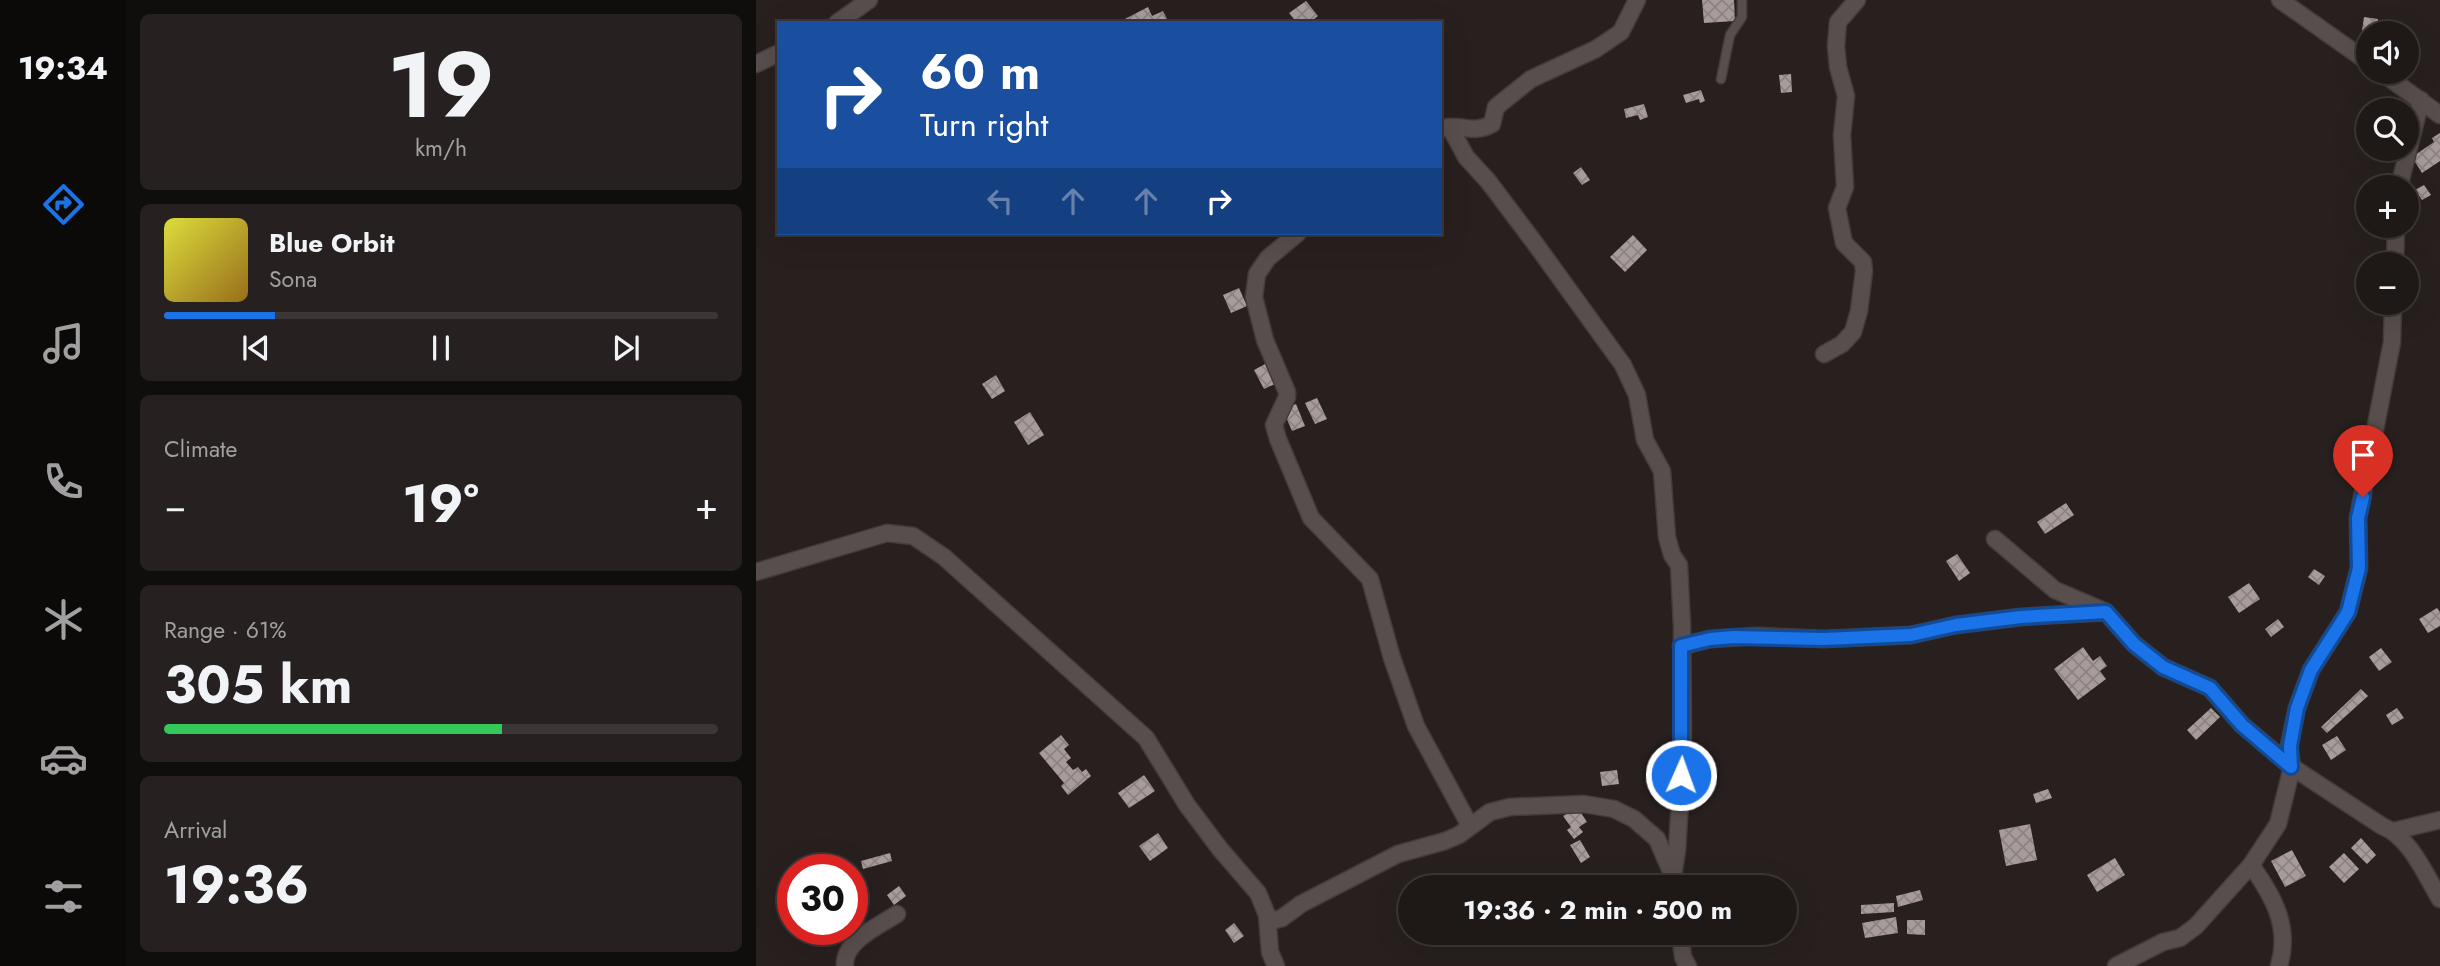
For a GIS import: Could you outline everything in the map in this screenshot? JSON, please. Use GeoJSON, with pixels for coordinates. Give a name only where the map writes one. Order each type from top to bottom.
{"type":"FeatureCollection","features":[{"type":"Feature","properties":{"kind":"street"},"geometry":{"type":"LineString","coordinates":[[839,21],[869,0]]}},
{"type":"Feature","properties":{"kind":"street"},"geometry":{"type":"LineString","coordinates":[[1445,128],[1483,129],[1492,124],[1496,107],[1531,79],[1596,49],[1621,32],[1637,0]]}},
{"type":"Feature","properties":{"kind":"street"},"geometry":{"type":"LineString","coordinates":[[1824,354],[1842,344],[1853,331],[1859,311],[1864,271],[1863,262],[1844,243],[1837,208],[1845,187],[1842,135],[1846,96],[1838,67],[1838,22],[1857,0]]}},
{"type":"Feature","properties":{"kind":"street"},"geometry":{"type":"LineString","coordinates":[[2280,0],[2356,54]]}},
{"type":"Feature","properties":{"kind":"street"},"geometry":{"type":"LineString","coordinates":[[756,64],[777,54]]}},
{"type":"Feature","properties":{"kind":"street"},"geometry":{"type":"LineString","coordinates":[[2398,84],[2440,115]]}},
{"type":"Feature","properties":{"kind":"street"},"geometry":{"type":"LineString","coordinates":[[2402,175],[2421,100]]}},
{"type":"Feature","properties":{"kind":"street"},"geometry":{"type":"LineString","coordinates":[[1445,128],[1534,242],[1623,365],[1637,395],[1645,440],[1662,471],[1667,537],[1672,555],[1679,565],[1682,752],[1675,875]]}},
{"type":"Feature","properties":{"kind":"street"},"geometry":{"type":"LineString","coordinates":[[1296,235],[1268,258],[1256,274],[1255,285],[1254,297],[1265,341],[1287,392],[1274,425],[1278,439],[1311,518],[1370,579],[1392,658],[1416,726],[1470,826]]}},
{"type":"Feature","properties":{"kind":"street"},"geometry":{"type":"LineString","coordinates":[[2116,966],[2163,942],[2180,938],[2196,926],[2251,865],[2278,824],[2291,767],[2290,746],[2297,708],[2311,670],[2348,612],[2359,568],[2358,518],[2392,342],[2393,315]]}},
{"type":"Feature","properties":{"kind":"street"},"geometry":{"type":"LineString","coordinates":[[756,572],[887,533],[913,536],[933,550],[1146,738],[1187,805],[1258,893],[1268,915],[1270,952],[1276,966]]}},
{"type":"Feature","properties":{"kind":"street"},"geometry":{"type":"LineString","coordinates":[[1995,539],[2055,590],[2106,612],[2134,644],[2163,667],[2210,688],[2242,725],[2291,767],[2394,831],[2410,850],[2440,898]]}},
{"type":"Feature","properties":{"kind":"street"},"geometry":{"type":"LineString","coordinates":[[1681,646],[1733,637],[1824,639],[1911,635],[1956,625],[2021,617],[2106,612]]}},
{"type":"Feature","properties":{"kind":"street"},"geometry":{"type":"LineString","coordinates":[[1268,922],[1282,918],[1311,898],[1398,854],[1445,841],[1459,835],[1490,812],[1510,807],[1584,804],[1614,809],[1634,819],[1657,839],[1671,875]]}},
{"type":"Feature","properties":{"kind":"street"},"geometry":{"type":"LineString","coordinates":[[2394,831],[2440,820]]}},
{"type":"Feature","properties":{"kind":"street"},"geometry":{"type":"LineString","coordinates":[[2251,865],[2280,918],[2284,937],[2279,966]]}},
{"type":"Feature","properties":{"kind":"street"},"geometry":{"type":"LineString","coordinates":[[845,966],[853,944],[897,914]]}},
{"type":"Feature","properties":{"kind":"street"},"geometry":{"type":"LineString","coordinates":[[1682,945],[1683,957],[1688,966]]}},
{"type":"Feature","properties":{"kind":"lane"},"geometry":{"type":"LineString","coordinates":[[1721,79],[1731,35],[1742,17],[1742,0]]}},
{"type":"Feature","properties":{"kind":"building"},"geometry":{"type":"Polygon","coordinates":[[[1702,0],[1734,0],[1735,21],[1704,23],[1702,0]]]}},
{"type":"Feature","properties":{"kind":"building"},"geometry":{"type":"Polygon","coordinates":[[[1306,1],[1318,16],[1312,21],[1295,21],[1289,13],[1306,1]]]}},
{"type":"Feature","properties":{"kind":"building"},"geometry":{"type":"Polygon","coordinates":[[[1148,7],[1152,16],[1163,11],[1168,21],[1121,21],[1148,7]]]}},
{"type":"Feature","properties":{"kind":"building"},"geometry":{"type":"Polygon","coordinates":[[[2364,17],[2378,19],[2378,21],[2363,21],[2364,17]]]}},
{"type":"Feature","properties":{"kind":"building"},"geometry":{"type":"Polygon","coordinates":[[[1791,74],[1792,92],[1781,93],[1779,75],[1791,74]]]}},
{"type":"Feature","properties":{"kind":"building"},"geometry":{"type":"Polygon","coordinates":[[[1701,90],[1705,101],[1700,103],[1699,99],[1686,103],[1683,95],[1701,90]]]}},
{"type":"Feature","properties":{"kind":"building"},"geometry":{"type":"Polygon","coordinates":[[[1644,104],[1648,117],[1640,120],[1638,115],[1626,118],[1624,109],[1644,104]]]}},
{"type":"Feature","properties":{"kind":"building"},"geometry":{"type":"Polygon","coordinates":[[[2440,133],[2440,161],[2422,173],[2414,161],[2419,161],[2419,152],[2434,142],[2432,138],[2440,133]]]}},
{"type":"Feature","properties":{"kind":"building"},"geometry":{"type":"Polygon","coordinates":[[[1581,167],[1590,180],[1582,185],[1573,173],[1581,167]]]}},
{"type":"Feature","properties":{"kind":"building"},"geometry":{"type":"Polygon","coordinates":[[[2424,185],[2431,195],[2422,200],[2419,188],[2424,185]]]}},
{"type":"Feature","properties":{"kind":"building"},"geometry":{"type":"Polygon","coordinates":[[[1633,235],[1647,250],[1625,272],[1610,257],[1633,235]]]}},
{"type":"Feature","properties":{"kind":"building"},"geometry":{"type":"Polygon","coordinates":[[[1239,288],[1247,306],[1231,313],[1223,295],[1239,288]]]}},
{"type":"Feature","properties":{"kind":"building"},"geometry":{"type":"Polygon","coordinates":[[[1267,363],[1277,383],[1264,389],[1254,370],[1267,363]]]}},
{"type":"Feature","properties":{"kind":"building"},"geometry":{"type":"Polygon","coordinates":[[[996,375],[1005,391],[992,399],[982,384],[996,375]]]}},
{"type":"Feature","properties":{"kind":"building"},"geometry":{"type":"Polygon","coordinates":[[[1317,398],[1327,419],[1315,424],[1305,403],[1317,398]]]}},
{"type":"Feature","properties":{"kind":"building"},"geometry":{"type":"Polygon","coordinates":[[[1296,404],[1305,426],[1292,431],[1283,410],[1296,404]]]}},
{"type":"Feature","properties":{"kind":"building"},"geometry":{"type":"Polygon","coordinates":[[[1030,412],[1044,435],[1028,445],[1014,422],[1030,412]]]}},
{"type":"Feature","properties":{"kind":"building"},"geometry":{"type":"Polygon","coordinates":[[[2066,503],[2074,515],[2045,534],[2037,522],[2066,503]]]}},
{"type":"Feature","properties":{"kind":"building"},"geometry":{"type":"Polygon","coordinates":[[[1957,554],[1970,573],[1959,581],[1946,561],[1957,554]]]}},
{"type":"Feature","properties":{"kind":"building"},"geometry":{"type":"Polygon","coordinates":[[[2314,569],[2325,576],[2319,585],[2308,577],[2314,569]]]}},
{"type":"Feature","properties":{"kind":"building"},"geometry":{"type":"Polygon","coordinates":[[[2249,583],[2260,599],[2239,613],[2228,597],[2249,583]]]}},
{"type":"Feature","properties":{"kind":"building"},"geometry":{"type":"Polygon","coordinates":[[[2437,608],[2440,612],[2440,626],[2428,633],[2419,619],[2437,608]]]}},
{"type":"Feature","properties":{"kind":"building"},"geometry":{"type":"Polygon","coordinates":[[[2278,619],[2284,627],[2271,637],[2265,629],[2278,619]]]}},
{"type":"Feature","properties":{"kind":"building"},"geometry":{"type":"Polygon","coordinates":[[[2083,647],[2093,661],[2100,656],[2107,666],[2100,671],[2106,679],[2078,700],[2054,669],[2083,647]]]}},
{"type":"Feature","properties":{"kind":"building"},"geometry":{"type":"Polygon","coordinates":[[[2381,648],[2392,662],[2379,671],[2369,657],[2381,648]]]}},
{"type":"Feature","properties":{"kind":"building"},"geometry":{"type":"Polygon","coordinates":[[[2361,689],[2368,696],[2327,733],[2321,727],[2361,689]]]}},
{"type":"Feature","properties":{"kind":"building"},"geometry":{"type":"Polygon","coordinates":[[[2211,708],[2220,717],[2196,740],[2187,730],[2211,708]]]}},
{"type":"Feature","properties":{"kind":"building"},"geometry":{"type":"Polygon","coordinates":[[[2397,708],[2404,718],[2392,725],[2386,715],[2397,708]]]}},
{"type":"Feature","properties":{"kind":"building"},"geometry":{"type":"Polygon","coordinates":[[[1061,735],[1069,745],[1064,749],[1071,758],[1066,762],[1073,770],[1078,767],[1082,772],[1086,769],[1091,776],[1068,795],[1061,786],[1064,783],[1039,753],[1061,735]]]}},
{"type":"Feature","properties":{"kind":"building"},"geometry":{"type":"Polygon","coordinates":[[[2337,736],[2346,750],[2331,760],[2322,745],[2337,736]]]}},
{"type":"Feature","properties":{"kind":"building"},"geometry":{"type":"Polygon","coordinates":[[[1617,770],[1619,784],[1602,786],[1600,772],[1617,770]]]}},
{"type":"Feature","properties":{"kind":"building"},"geometry":{"type":"Polygon","coordinates":[[[1144,775],[1155,791],[1129,808],[1118,793],[1144,775]]]}},
{"type":"Feature","properties":{"kind":"building"},"geometry":{"type":"Polygon","coordinates":[[[2048,789],[2052,798],[2036,803],[2033,794],[2048,789]]]}},
{"type":"Feature","properties":{"kind":"building"},"geometry":{"type":"Polygon","coordinates":[[[1577,807],[1587,822],[1579,827],[1583,832],[1574,839],[1567,830],[1571,827],[1563,816],[1577,807]]]}},
{"type":"Feature","properties":{"kind":"building"},"geometry":{"type":"Polygon","coordinates":[[[2030,824],[2037,860],[2006,866],[1999,830],[2030,824]]]}},
{"type":"Feature","properties":{"kind":"building"},"geometry":{"type":"Polygon","coordinates":[[[1158,833],[1168,848],[1150,861],[1139,846],[1158,833]]]}},
{"type":"Feature","properties":{"kind":"building"},"geometry":{"type":"Polygon","coordinates":[[[2361,838],[2376,855],[2367,864],[2351,848],[2361,838]]]}},
{"type":"Feature","properties":{"kind":"building"},"geometry":{"type":"Polygon","coordinates":[[[1580,840],[1590,857],[1581,863],[1570,845],[1580,840]]]}},
{"type":"Feature","properties":{"kind":"building"},"geometry":{"type":"Polygon","coordinates":[[[2292,850],[2306,876],[2285,887],[2271,861],[2292,850]]]}},
{"type":"Feature","properties":{"kind":"building"},"geometry":{"type":"Polygon","coordinates":[[[890,853],[892,861],[868,868],[868,859],[890,853]]]}},
{"type":"Feature","properties":{"kind":"building"},"geometry":{"type":"Polygon","coordinates":[[[2344,853],[2359,869],[2344,883],[2329,867],[2344,853]]]}},
{"type":"Feature","properties":{"kind":"building"},"geometry":{"type":"Polygon","coordinates":[[[2115,858],[2125,875],[2097,892],[2087,875],[2115,858]]]}},
{"type":"Feature","properties":{"kind":"building"},"geometry":{"type":"Polygon","coordinates":[[[899,886],[906,896],[894,905],[887,895],[899,886]]]}},
{"type":"Feature","properties":{"kind":"building"},"geometry":{"type":"Polygon","coordinates":[[[1920,890],[1923,900],[1898,907],[1896,896],[1920,890]]]}},
{"type":"Feature","properties":{"kind":"building"},"geometry":{"type":"Polygon","coordinates":[[[1894,903],[1894,912],[1861,914],[1861,905],[1894,903]]]}},
{"type":"Feature","properties":{"kind":"building"},"geometry":{"type":"Polygon","coordinates":[[[1896,917],[1898,933],[1865,938],[1862,923],[1896,917]]]}},
{"type":"Feature","properties":{"kind":"building"},"geometry":{"type":"Polygon","coordinates":[[[1907,920],[1925,920],[1925,935],[1907,934],[1907,920]]]}},
{"type":"Feature","properties":{"kind":"building"},"geometry":{"type":"Polygon","coordinates":[[[1234,923],[1244,936],[1234,943],[1225,930],[1234,923]]]}},
{"type":"Feature","properties":{"kind":"route"},"geometry":{"type":"LineString","coordinates":[[1681,775],[1681,646],[1733,637],[1824,639],[1911,635],[1956,625],[2021,617],[2106,612],[2134,644],[2163,667],[2210,688],[2242,725],[2291,767],[2290,746],[2297,708],[2311,670],[2348,612],[2359,568],[2358,518],[2363,497]]}}]}
